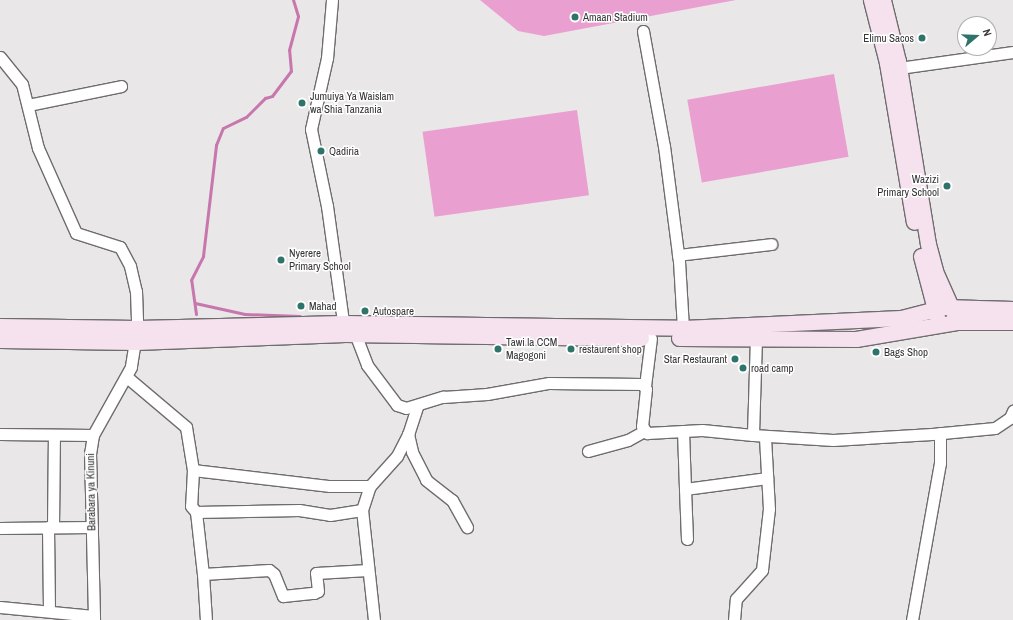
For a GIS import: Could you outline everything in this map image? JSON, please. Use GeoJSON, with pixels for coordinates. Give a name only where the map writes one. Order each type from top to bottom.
{"type":"FeatureCollection","features":[{"type":"Feature","properties":{"kind":"main road"},"geometry":{"type":"LineString","coordinates":[[871,0],[887,63],[918,246],[934,308],[940,324]]}},
{"type":"Feature","properties":{"kind":"main road"},"geometry":{"type":"LineString","coordinates":[[883,0],[899,68],[928,244],[935,271],[955,315]]}},
{"type":"Feature","properties":{"kind":"main road"},"geometry":{"type":"LineString","coordinates":[[0,340],[137,335],[348,331],[683,328],[901,318],[934,308],[955,315],[1013,315]]}},
{"type":"Feature","properties":{"kind":"main road"},"geometry":{"type":"LineString","coordinates":[[348,331],[651,338],[856,339],[940,324],[955,315]]}},
{"type":"Feature","properties":{"kind":"main road"},"geometry":{"type":"LineString","coordinates":[[0,326],[137,335]]}},
{"type":"Feature","properties":{"kind":"street"},"geometry":{"type":"LineString","coordinates":[[332,0],[327,58],[311,129],[327,206],[348,331],[367,365],[397,405],[417,407],[443,397],[487,394],[549,383],[645,386]]}},
{"type":"Feature","properties":{"kind":"street"},"geometry":{"type":"LineString","coordinates":[[643,31],[664,146],[678,255],[683,328]]}},
{"type":"Feature","properties":{"kind":"street"},"geometry":{"type":"LineString","coordinates":[[899,68],[1013,52]]}},
{"type":"Feature","properties":{"kind":"street"},"geometry":{"type":"LineString","coordinates":[[0,57],[22,84],[38,148],[76,233],[106,240],[120,247],[126,256],[136,291],[137,335],[128,378],[93,435],[0,434]]}},
{"type":"Feature","properties":{"kind":"street"},"geometry":{"type":"LineString","coordinates":[[28,105],[121,86]]}},
{"type":"Feature","properties":{"kind":"street"},"geometry":{"type":"LineString","coordinates":[[678,255],[771,244]]}},
{"type":"Feature","properties":{"kind":"street"},"geometry":{"type":"LineString","coordinates":[[644,431],[645,386],[651,338]]}},
{"type":"Feature","properties":{"kind":"street"},"geometry":{"type":"LineString","coordinates":[[753,435],[756,338]]}},
{"type":"Feature","properties":{"kind":"street"},"geometry":{"type":"LineString","coordinates":[[128,378],[186,426],[193,470],[191,506],[196,512],[203,574],[206,620]]}},
{"type":"Feature","properties":{"kind":"street"},"geometry":{"type":"LineString","coordinates":[[374,620],[362,510],[370,486],[397,456],[408,434],[417,407]]}},
{"type":"Feature","properties":{"kind":"street"},"geometry":{"type":"LineString","coordinates":[[588,451],[628,440],[644,431],[753,435],[765,438],[833,440],[995,428],[1010,418],[1013,412]]}},
{"type":"Feature","properties":{"kind":"street"},"geometry":{"type":"LineString","coordinates":[[683,432],[687,539]]}},
{"type":"Feature","properties":{"kind":"street"},"geometry":{"type":"LineString","coordinates":[[912,620],[940,463],[940,433]]}},
{"type":"Feature","properties":{"kind":"street"},"geometry":{"type":"LineString","coordinates":[[408,434],[426,480],[452,500],[467,527]]}},
{"type":"Feature","properties":{"kind":"street"},"geometry":{"type":"LineString","coordinates":[[48,611],[54,435]]}},
{"type":"Feature","properties":{"kind":"street","name":"Barabara ya Kinuni"},"geometry":{"type":"LineString","coordinates":[[93,435],[92,526],[94,618]]}},
{"type":"Feature","properties":{"kind":"street"},"geometry":{"type":"LineString","coordinates":[[734,620],[736,599],[762,570],[769,509],[765,438]]}},
{"type":"Feature","properties":{"kind":"street"},"geometry":{"type":"LineString","coordinates":[[193,470],[330,486],[370,486]]}},
{"type":"Feature","properties":{"kind":"street"},"geometry":{"type":"LineString","coordinates":[[685,488],[767,478]]}},
{"type":"Feature","properties":{"kind":"street"},"geometry":{"type":"LineString","coordinates":[[196,512],[298,510],[330,515],[362,510]]}},
{"type":"Feature","properties":{"kind":"street"},"geometry":{"type":"LineString","coordinates":[[0,528],[92,526]]}},
{"type":"Feature","properties":{"kind":"street"},"geometry":{"type":"LineString","coordinates":[[203,574],[268,570],[274,574],[283,596],[314,593],[318,590],[316,573],[368,570]]}},
{"type":"Feature","properties":{"kind":"street"},"geometry":{"type":"LineString","coordinates":[[0,607],[48,611],[94,618]]}},
{"type":"Feature","properties":{"kind":"shaded area","name":"Amaan Stadium"},"geometry":{"type":"Polygon","coordinates":[[[480,0],[736,0],[544,36],[518,31],[480,0]]]}},
{"type":"Feature","properties":{"kind":"shaded area"},"geometry":{"type":"Polygon","coordinates":[[[834,74],[849,157],[702,183],[687,100],[834,74]]]}},
{"type":"Feature","properties":{"kind":"shaded area"},"geometry":{"type":"Polygon","coordinates":[[[577,110],[589,195],[434,217],[423,132],[577,110]]]}},
{"type":"Feature","properties":{"kind":"waterway"},"geometry":{"type":"LineString","coordinates":[[196,314],[191,280],[203,256],[216,145],[223,128],[246,117],[265,98],[272,96],[291,71],[289,50],[298,16],[293,0]]}},
{"type":"Feature","properties":{"kind":"waterway"},"geometry":{"type":"LineString","coordinates":[[195,303],[245,314],[300,316]]}},
{"type":"Feature","properties":{"kind":"place","name":"Amaan Stadium"},"geometry":{"type":"Point","coordinates":[575,17]}},
{"type":"Feature","properties":{"kind":"place","name":"Elimu Sacos"},"geometry":{"type":"Point","coordinates":[922,38]}},
{"type":"Feature","properties":{"kind":"place","name":"Jumuiya Ya Waislam wa Shia Tanzania"},"geometry":{"type":"Point","coordinates":[302,103]}},
{"type":"Feature","properties":{"kind":"place","name":"Qadiria"},"geometry":{"type":"Point","coordinates":[321,151]}},
{"type":"Feature","properties":{"kind":"place","name":"Wazizi Primary School"},"geometry":{"type":"Point","coordinates":[947,186]}},
{"type":"Feature","properties":{"kind":"place","name":"Nyerere Primary School"},"geometry":{"type":"Point","coordinates":[281,260]}},
{"type":"Feature","properties":{"kind":"place","name":"Mahad"},"geometry":{"type":"Point","coordinates":[301,306]}},
{"type":"Feature","properties":{"kind":"place","name":"Autospare"},"geometry":{"type":"Point","coordinates":[365,311]}},
{"type":"Feature","properties":{"kind":"place","name":"Tawi la CCM Magogoni"},"geometry":{"type":"Point","coordinates":[498,349]}},
{"type":"Feature","properties":{"kind":"place","name":"restaurent shop"},"geometry":{"type":"Point","coordinates":[571,349]}},
{"type":"Feature","properties":{"kind":"place","name":"Bags Shop"},"geometry":{"type":"Point","coordinates":[876,352]}},
{"type":"Feature","properties":{"kind":"place","name":"Star Restaurant"},"geometry":{"type":"Point","coordinates":[735,359]}},
{"type":"Feature","properties":{"kind":"place","name":"road camp"},"geometry":{"type":"Point","coordinates":[743,368]}}]}
